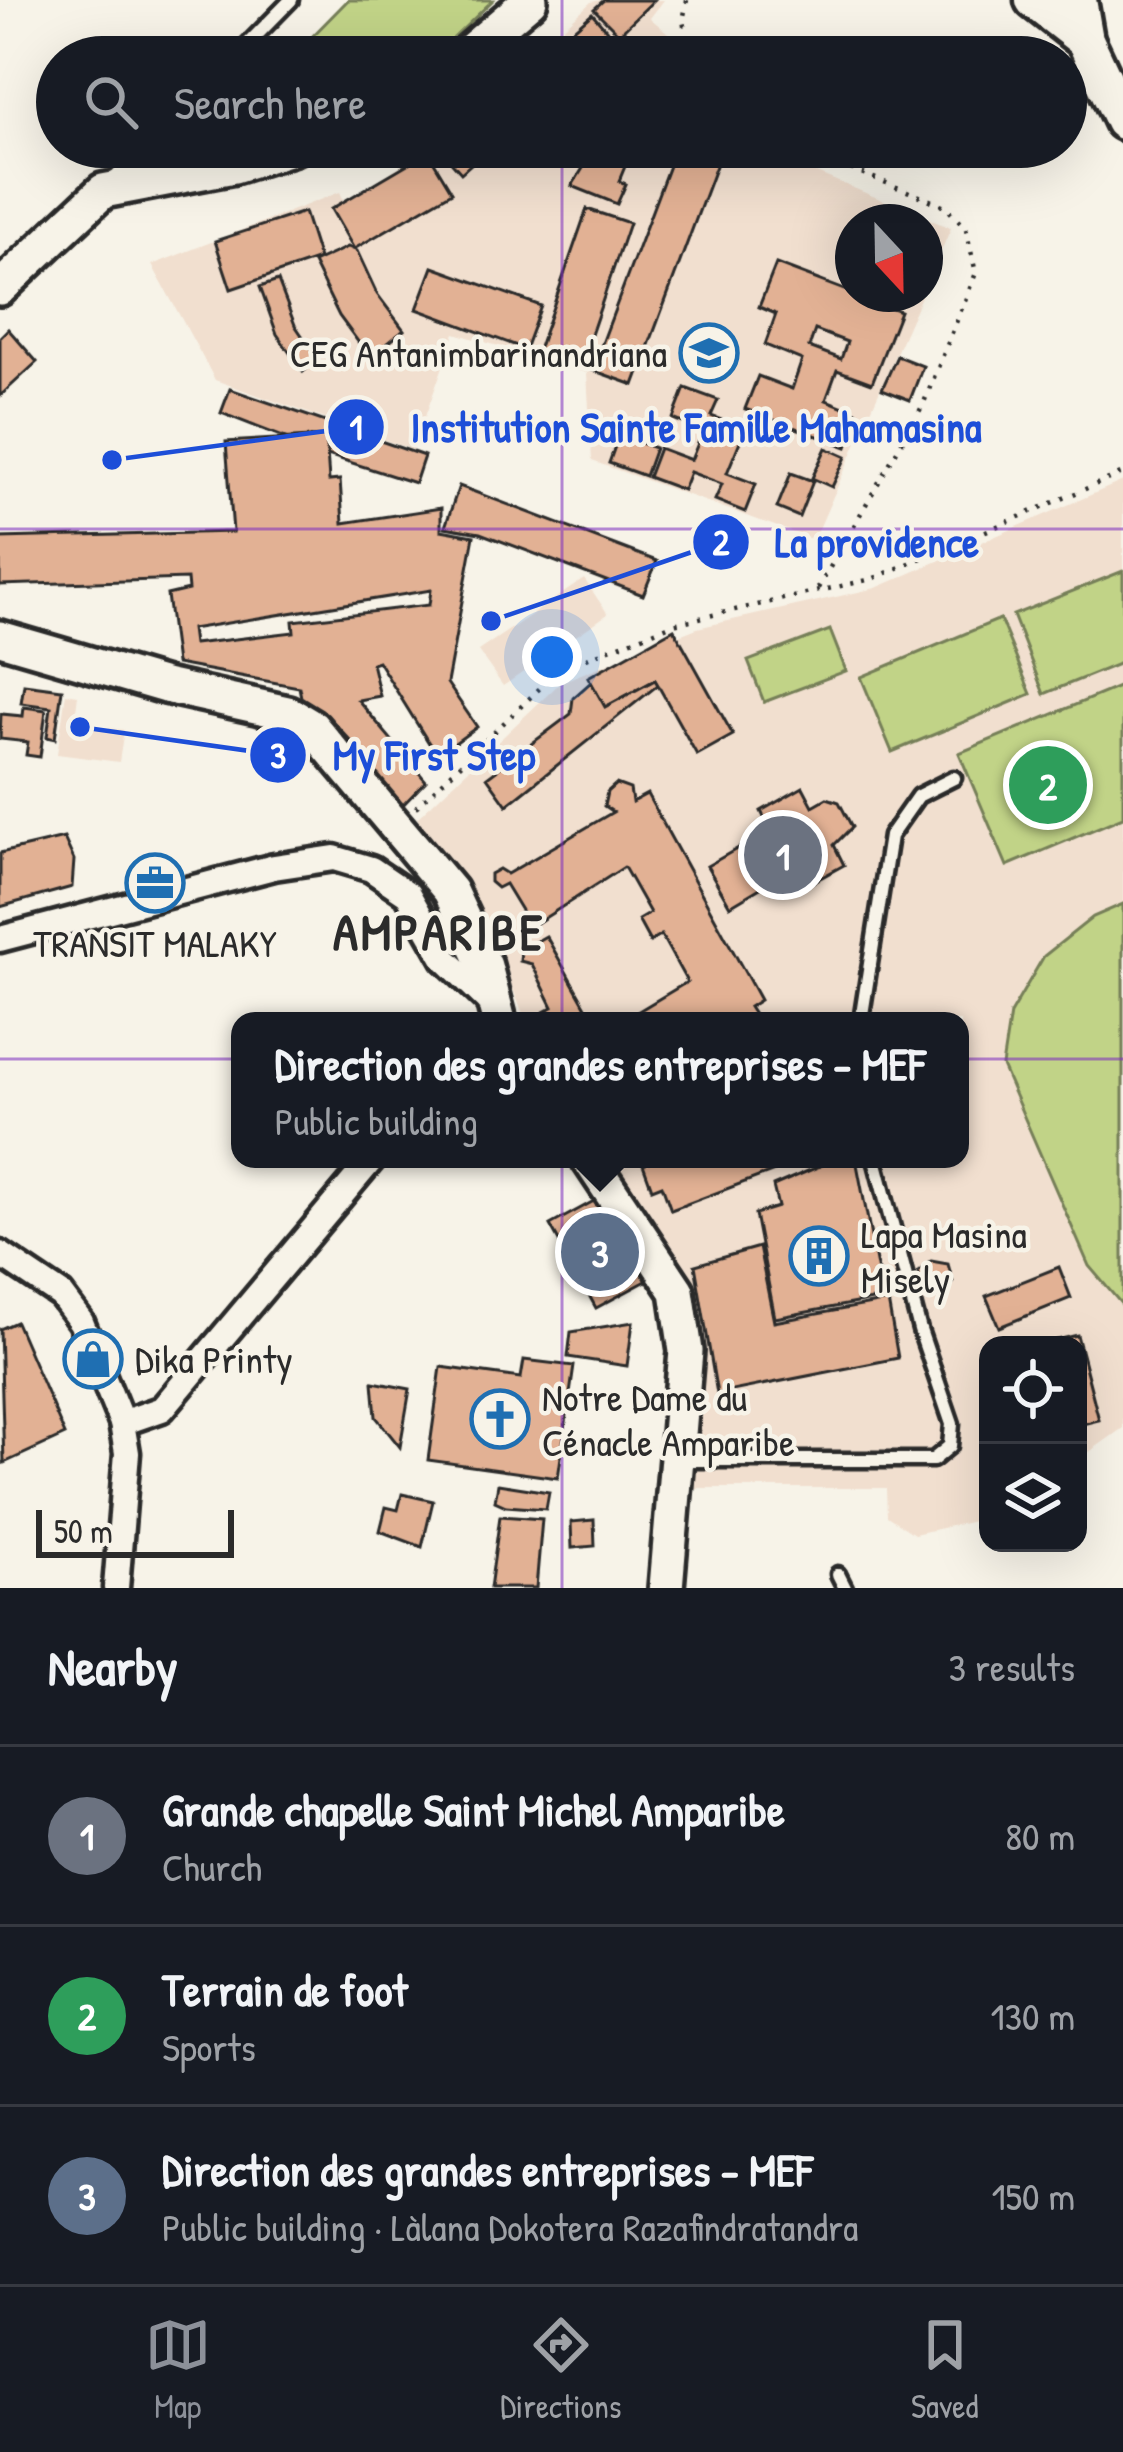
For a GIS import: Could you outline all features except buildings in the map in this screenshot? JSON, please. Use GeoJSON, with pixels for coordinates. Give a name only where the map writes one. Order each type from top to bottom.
{"type":"FeatureCollection","features":[{"type":"Feature","properties":{"kind":"main road"},"geometry":{"type":"LineString","coordinates":[[1034,0],[1080,36]]}},
{"type":"Feature","properties":{"kind":"main road"},"geometry":{"type":"LineString","coordinates":[[1078,0],[1084,36]]}},
{"type":"Feature","properties":{"kind":"main road"},"geometry":{"type":"LineString","coordinates":[[1087,44],[1123,121]]}},
{"type":"Feature","properties":{"kind":"street"},"geometry":{"type":"LineString","coordinates":[[488,36],[530,0]]}},
{"type":"Feature","properties":{"kind":"street"},"geometry":{"type":"LineString","coordinates":[[0,288],[103,190],[223,168]]}},
{"type":"Feature","properties":{"kind":"street"},"geometry":{"type":"LineString","coordinates":[[0,638],[165,686],[289,713],[313,728],[399,824],[470,925],[496,1012]]}},
{"type":"Feature","properties":{"kind":"street"},"geometry":{"type":"LineString","coordinates":[[0,939],[274,867],[334,858],[371,869],[407,894],[445,959],[495,1012]]}},
{"type":"Feature","properties":{"kind":"street"},"geometry":{"type":"LineString","coordinates":[[122,1423],[162,1409],[364,1168]]}},
{"type":"Feature","properties":{"kind":"street"},"geometry":{"type":"LineString","coordinates":[[595,1168],[676,1291],[686,1351],[666,1588]]}},
{"type":"Feature","properties":{"kind":"street"},"geometry":{"type":"LineString","coordinates":[[0,1254],[61,1295],[81,1322],[122,1423],[128,1453],[116,1588]]}},
{"type":"Feature","properties":{"kind":"lane"},"geometry":{"type":"LineString","coordinates":[[256,36],[291,0]]}},
{"type":"Feature","properties":{"kind":"lane"},"geometry":{"type":"LineString","coordinates":[[103,190],[125,168]]}},
{"type":"Feature","properties":{"kind":"lane"},"geometry":{"type":"LineString","coordinates":[[863,1012],[890,836],[918,796],[954,778]]}},
{"type":"Feature","properties":{"kind":"lane"},"geometry":{"type":"LineString","coordinates":[[676,1460],[933,1460],[950,1446],[952,1424],[920,1330],[877,1168]]}},
{"type":"Feature","properties":{"kind":"lane"},"geometry":{"type":"LineString","coordinates":[[838,1574],[845,1588]]}},
{"type":"Feature","properties":{"kind":"path"},"geometry":{"type":"LineString","coordinates":[[686,36],[683,20],[687,0]]}},
{"type":"Feature","properties":{"kind":"path"},"geometry":{"type":"LineString","coordinates":[[817,590],[923,405],[976,273],[966,229],[945,206],[848,168]]}},
{"type":"Feature","properties":{"kind":"path"},"geometry":{"type":"LineString","coordinates":[[399,824],[561,668],[673,624],[872,579],[1123,473]]}},
{"type":"Feature","properties":{"kind":"shaded area"},"geometry":{"type":"Polygon","coordinates":[[[664,0],[650,18],[672,36],[554,36],[591,2],[664,0]]]}},
{"type":"Feature","properties":{"kind":"shaded area","name":"CEG Antanimbarinandriana"},"geometry":{"type":"Polygon","coordinates":[[[397,168],[804,168],[892,204],[835,204],[835,312],[914,312],[814,540],[592,461],[587,373],[455,333],[413,450],[215,380],[152,265],[340,192],[344,201],[397,168]]]}},
{"type":"Feature","properties":{"kind":"shaded area"},"geometry":{"type":"Polygon","coordinates":[[[1123,481],[1123,1428],[1087,1454],[1087,1336],[979,1336],[979,1520],[914,1534],[887,1516],[886,1488],[695,1488],[697,1343],[687,1283],[675,1255],[620,1168],[969,1168],[969,1012],[522,1012],[492,938],[417,818],[561,682],[697,628],[876,588],[1123,481]]]}},
{"type":"Feature","properties":{"kind":"shaded area"},"geometry":{"type":"Polygon","coordinates":[[[584,579],[608,614],[503,686],[478,651],[584,579]]]}},
{"type":"Feature","properties":{"kind":"shaded area"},"geometry":{"type":"Polygon","coordinates":[[[66,693],[78,695],[74,724],[124,730],[119,762],[57,754],[66,693]]]}},
{"type":"Feature","properties":{"kind":"green space"},"geometry":{"type":"Polygon","coordinates":[[[348,0],[493,0],[456,36],[313,36],[348,0]]]}},
{"type":"Feature","properties":{"kind":"green space"},"geometry":{"type":"Polygon","coordinates":[[[1123,571],[1123,662],[1044,694],[1013,615],[1123,571]]]}},
{"type":"Feature","properties":{"kind":"green space"},"geometry":{"type":"Polygon","coordinates":[[[1000,619],[1031,694],[892,752],[861,677],[1000,619]]]}},
{"type":"Feature","properties":{"kind":"green space"},"geometry":{"type":"Polygon","coordinates":[[[830,630],[846,671],[764,702],[748,661],[830,630]]]}},
{"type":"Feature","properties":{"kind":"green space"},"geometry":{"type":"Polygon","coordinates":[[[1123,685],[1123,817],[1007,866],[959,753],[1123,685]]]}},
{"type":"Feature","properties":{"kind":"green space"},"geometry":{"type":"Polygon","coordinates":[[[1123,904],[1123,1306],[1089,1266],[1002,1066],[1010,1014],[1044,956],[1093,917],[1123,904]]]}},
{"type":"Feature","properties":{"kind":"place","name":"CEG Antanimbarinandriana"},"geometry":{"type":"Point","coordinates":[709,353]}},
{"type":"Feature","properties":{"kind":"place","name":"Institution Sainte Famille Mahamasina"},"geometry":{"type":"Point","coordinates":[112,460]}},
{"type":"Feature","properties":{"kind":"place","name":"La providence"},"geometry":{"type":"Point","coordinates":[491,621]}},
{"type":"Feature","properties":{"kind":"place","name":"My First Step"},"geometry":{"type":"Point","coordinates":[80,727]}},
{"type":"Feature","properties":{"kind":"place","name":"Terrain de foot"},"geometry":{"type":"Point","coordinates":[1048,785]}},
{"type":"Feature","properties":{"kind":"place","name":"Grande chapelle Saint Michel Amparibe"},"geometry":{"type":"Point","coordinates":[783,855]}},
{"type":"Feature","properties":{"kind":"place","name":"TRANSIT MALAKY"},"geometry":{"type":"Point","coordinates":[155,883]}},
{"type":"Feature","properties":{"kind":"place","name":"Direction des grandes entreprises - MEF"},"geometry":{"type":"Point","coordinates":[600,1252]}},
{"type":"Feature","properties":{"kind":"place","name":"Lapa Masina Misely"},"geometry":{"type":"Point","coordinates":[819,1256]}},
{"type":"Feature","properties":{"kind":"place","name":"Dika Printy"},"geometry":{"type":"Point","coordinates":[93,1359]}},
{"type":"Feature","properties":{"kind":"place","name":"Notre Dame du Cénacle Amparibe"},"geometry":{"type":"Point","coordinates":[500,1419]}},
{"type":"Feature","properties":{"kind":"district","name":"AMPARIBE"},"geometry":{"type":"Point","coordinates":[439,932]}}]}
